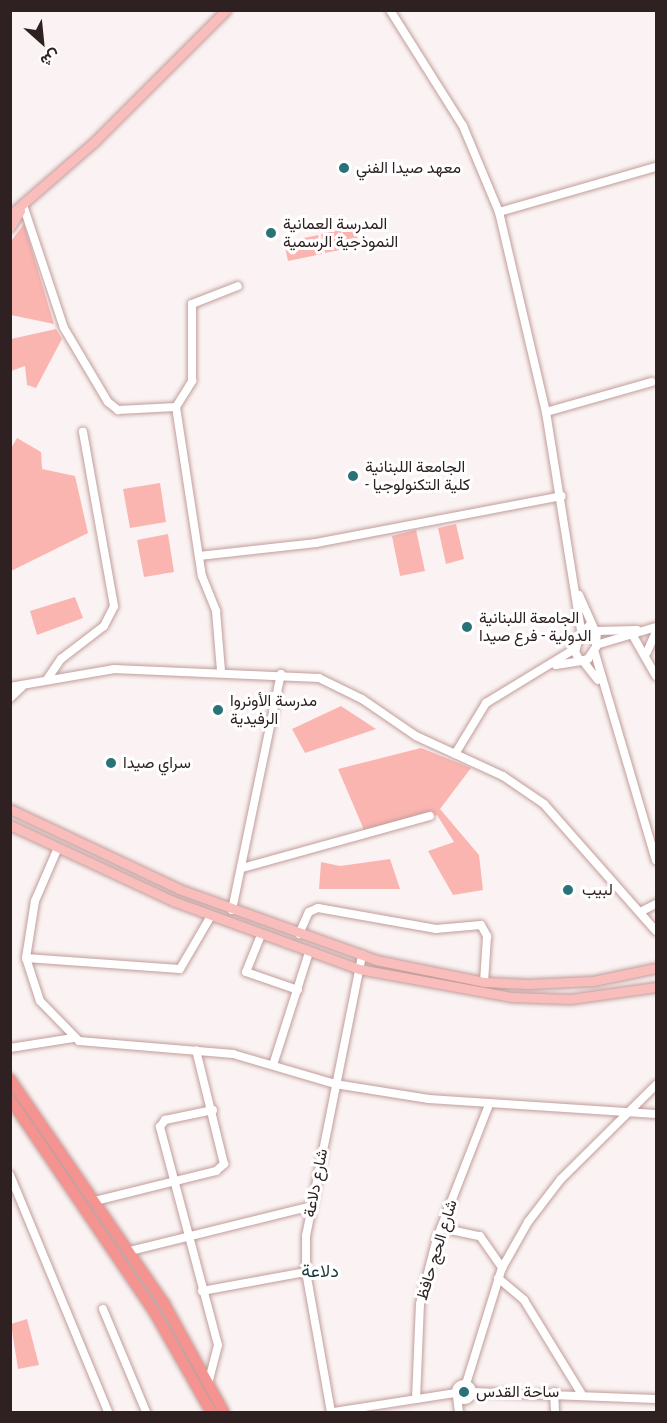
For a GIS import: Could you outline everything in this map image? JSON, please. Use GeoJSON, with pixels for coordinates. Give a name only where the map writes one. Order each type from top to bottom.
{"type":"FeatureCollection","features":[{"type":"Feature","properties":{"kind":"highway"},"geometry":{"type":"LineString","coordinates":[[10,1079],[130,1251],[224,1413]]}},
{"type":"Feature","properties":{"kind":"highway"},"geometry":{"type":"LineString","coordinates":[[10,1099],[153,1310],[211,1413]]}},
{"type":"Feature","properties":{"kind":"main road"},"geometry":{"type":"LineString","coordinates":[[10,227],[18,211],[226,10]]}},
{"type":"Feature","properties":{"kind":"main road"},"geometry":{"type":"LineString","coordinates":[[10,809],[138,871],[232,910],[362,956],[484,982],[528,984],[635,976],[657,968]]}},
{"type":"Feature","properties":{"kind":"main road"},"geometry":{"type":"LineString","coordinates":[[10,825],[57,850],[132,884],[261,935],[359,969],[512,997],[570,999],[657,987]]}},
{"type":"Feature","properties":{"kind":"main road"},"geometry":{"type":"LineString","coordinates":[[132,884],[138,871]]}},
{"type":"Feature","properties":{"kind":"street"},"geometry":{"type":"LineString","coordinates":[[390,10],[463,126],[499,212],[546,412],[579,595],[581,631],[576,648],[556,665],[486,703],[455,754]]}},
{"type":"Feature","properties":{"kind":"street"},"geometry":{"type":"LineString","coordinates":[[499,212],[657,166]]}},
{"type":"Feature","properties":{"kind":"street"},"geometry":{"type":"LineString","coordinates":[[18,211],[64,328],[108,402],[118,410],[176,407]]}},
{"type":"Feature","properties":{"kind":"street"},"geometry":{"type":"LineString","coordinates":[[221,671],[216,611],[199,556],[176,407],[192,381],[192,304],[238,286]]}},
{"type":"Feature","properties":{"kind":"street"},"geometry":{"type":"LineString","coordinates":[[546,412],[652,382]]}},
{"type":"Feature","properties":{"kind":"street"},"geometry":{"type":"LineString","coordinates":[[48,678],[61,659],[104,626],[114,606],[83,432]]}},
{"type":"Feature","properties":{"kind":"street"},"geometry":{"type":"LineString","coordinates":[[199,556],[316,543],[562,496]]}},
{"type":"Feature","properties":{"kind":"street"},"geometry":{"type":"LineString","coordinates":[[579,595],[594,629],[599,681],[657,860]]}},
{"type":"Feature","properties":{"kind":"street"},"geometry":{"type":"LineString","coordinates":[[556,665],[581,661],[595,648],[634,632],[657,627]]}},
{"type":"Feature","properties":{"kind":"street"},"geometry":{"type":"LineString","coordinates":[[581,631],[594,629],[634,632]]}},
{"type":"Feature","properties":{"kind":"street"},"geometry":{"type":"LineString","coordinates":[[634,632],[657,676]]}},
{"type":"Feature","properties":{"kind":"street"},"geometry":{"type":"LineString","coordinates":[[646,652],[657,632]]}},
{"type":"Feature","properties":{"kind":"street"},"geometry":{"type":"LineString","coordinates":[[576,648],[581,661],[599,681]]}},
{"type":"Feature","properties":{"kind":"street"},"geometry":{"type":"LineString","coordinates":[[10,687],[22,687],[48,678],[114,669],[281,674],[340,687],[455,754],[503,776],[544,804],[642,911],[657,931]]}},
{"type":"Feature","properties":{"kind":"street"},"geometry":{"type":"LineString","coordinates":[[232,910],[281,674]]}},
{"type":"Feature","properties":{"kind":"street"},"geometry":{"type":"LineString","coordinates":[[10,698],[22,687]]}},
{"type":"Feature","properties":{"kind":"street"},"geometry":{"type":"LineString","coordinates":[[242,868],[430,816]]}},
{"type":"Feature","properties":{"kind":"street"},"geometry":{"type":"LineString","coordinates":[[57,850],[35,901],[26,958],[35,992],[73,1038]]}},
{"type":"Feature","properties":{"kind":"street"},"geometry":{"type":"LineString","coordinates":[[642,911],[657,904]]}},
{"type":"Feature","properties":{"kind":"street"},"geometry":{"type":"LineString","coordinates":[[299,934],[309,912],[318,908],[436,929],[481,925],[488,936],[484,982]]}},
{"type":"Feature","properties":{"kind":"street"},"geometry":{"type":"LineString","coordinates":[[26,958],[180,969],[211,916]]}},
{"type":"Feature","properties":{"kind":"street"},"geometry":{"type":"LineString","coordinates":[[261,935],[247,974],[298,990]]}},
{"type":"Feature","properties":{"kind":"street"},"geometry":{"type":"LineString","coordinates":[[274,1062],[309,952]]}},
{"type":"Feature","properties":{"kind":"street","name":"شارع دلاعة"},"geometry":{"type":"LineString","coordinates":[[332,1413],[306,1272],[312,1206],[362,956]]}},
{"type":"Feature","properties":{"kind":"street"},"geometry":{"type":"LineString","coordinates":[[10,1048],[73,1038],[196,1050],[274,1062],[335,1084],[488,1107],[626,1115],[657,1114]]}},
{"type":"Feature","properties":{"kind":"street"},"geometry":{"type":"LineString","coordinates":[[95,1202],[173,1179],[216,1171],[224,1164],[213,1110],[196,1050]]}},
{"type":"Feature","properties":{"kind":"street"},"geometry":{"type":"LineString","coordinates":[[460,1413],[459,1396],[466,1384],[502,1268],[548,1194],[657,1085]]}},
{"type":"Feature","properties":{"kind":"street","name":"شارع الحج حافظ"},"geometry":{"type":"LineString","coordinates":[[416,1399],[416,1330],[441,1228],[488,1107]]}},
{"type":"Feature","properties":{"kind":"street"},"geometry":{"type":"LineString","coordinates":[[208,1384],[218,1350],[160,1125],[213,1110]]}},
{"type":"Feature","properties":{"kind":"street"},"geometry":{"type":"LineString","coordinates":[[10,1176],[108,1413]]}},
{"type":"Feature","properties":{"kind":"street"},"geometry":{"type":"LineString","coordinates":[[130,1251],[187,1233],[312,1206]]}},
{"type":"Feature","properties":{"kind":"street"},"geometry":{"type":"LineString","coordinates":[[441,1228],[480,1236],[502,1268]]}},
{"type":"Feature","properties":{"kind":"street"},"geometry":{"type":"LineString","coordinates":[[202,1291],[306,1272]]}},
{"type":"Feature","properties":{"kind":"street"},"geometry":{"type":"LineString","coordinates":[[498,1278],[524,1300],[581,1393]]}},
{"type":"Feature","properties":{"kind":"street"},"geometry":{"type":"LineString","coordinates":[[103,1309],[146,1413]]}},
{"type":"Feature","properties":{"kind":"street"},"geometry":{"type":"LineString","coordinates":[[466,1384],[472,1392]]}},
{"type":"Feature","properties":{"kind":"street"},"geometry":{"type":"LineString","coordinates":[[332,1413],[363,1410],[416,1399],[459,1396],[472,1392],[581,1393],[612,1401],[657,1399]]}},
{"type":"Feature","properties":{"kind":"street"},"geometry":{"type":"LineString","coordinates":[[554,1392],[555,1413]]}},
{"type":"Feature","properties":{"kind":"shaded area"},"geometry":{"type":"Polygon","coordinates":[[[24,224],[54,324],[11,315],[11,241],[24,224]]]}},
{"type":"Feature","properties":{"kind":"shaded area"},"geometry":{"type":"Polygon","coordinates":[[[355,227],[359,246],[325,253],[321,234],[355,227]]]}},
{"type":"Feature","properties":{"kind":"shaded area"},"geometry":{"type":"Polygon","coordinates":[[[318,235],[322,254],[288,261],[284,242],[318,235]]]}},
{"type":"Feature","properties":{"kind":"shaded area"},"geometry":{"type":"Polygon","coordinates":[[[56,329],[62,339],[36,388],[27,385],[25,366],[11,371],[11,339],[56,329]]]}},
{"type":"Feature","properties":{"kind":"shaded area"},"geometry":{"type":"Polygon","coordinates":[[[17,438],[41,452],[42,469],[75,476],[88,533],[11,571],[10,450],[17,438]]]}},
{"type":"Feature","properties":{"kind":"shaded area"},"geometry":{"type":"Polygon","coordinates":[[[160,483],[166,522],[130,528],[123,489],[160,483]]]}},
{"type":"Feature","properties":{"kind":"shaded area"},"geometry":{"type":"Polygon","coordinates":[[[456,524],[464,559],[446,564],[438,528],[456,524]]]}},
{"type":"Feature","properties":{"kind":"shaded area"},"geometry":{"type":"Polygon","coordinates":[[[416,530],[425,571],[400,576],[392,536],[416,530]]]}},
{"type":"Feature","properties":{"kind":"shaded area"},"geometry":{"type":"Polygon","coordinates":[[[168,534],[174,572],[144,577],[137,540],[168,534]]]}},
{"type":"Feature","properties":{"kind":"shaded area"},"geometry":{"type":"Polygon","coordinates":[[[75,597],[83,618],[37,635],[30,611],[75,597]]]}},
{"type":"Feature","properties":{"kind":"shaded area"},"geometry":{"type":"Polygon","coordinates":[[[341,706],[376,729],[305,753],[292,729],[341,706]]]}},
{"type":"Feature","properties":{"kind":"shaded area"},"geometry":{"type":"Polygon","coordinates":[[[421,748],[471,768],[440,809],[479,855],[483,890],[453,895],[428,851],[454,842],[437,815],[364,830],[338,769],[421,748]]]}},
{"type":"Feature","properties":{"kind":"shaded area"},"geometry":{"type":"Polygon","coordinates":[[[390,859],[400,889],[319,889],[321,862],[340,866],[390,859]]]}},
{"type":"Feature","properties":{"kind":"shaded area"},"geometry":{"type":"Polygon","coordinates":[[[27,1319],[39,1365],[18,1369],[11,1324],[27,1319]]]}},
{"type":"Feature","properties":{"kind":"place","name":"معهد صيدا الفني"},"geometry":{"type":"Point","coordinates":[344,168]}},
{"type":"Feature","properties":{"kind":"place","name":"المدرسة العمانية النموذجية الرسمية"},"geometry":{"type":"Point","coordinates":[271,233]}},
{"type":"Feature","properties":{"kind":"place","name":"الجامعة اللبنانية - كلية التكنولوجيا"},"geometry":{"type":"Point","coordinates":[353,476]}},
{"type":"Feature","properties":{"kind":"place","name":"الجامعة اللبنانية الدولية - فرع صيدا"},"geometry":{"type":"Point","coordinates":[467,627]}},
{"type":"Feature","properties":{"kind":"place","name":"مدرسة الأونروا الرفيدية"},"geometry":{"type":"Point","coordinates":[218,710]}},
{"type":"Feature","properties":{"kind":"place","name":"سراي صيدا"},"geometry":{"type":"Point","coordinates":[111,763]}},
{"type":"Feature","properties":{"kind":"place","name":"لبيب"},"geometry":{"type":"Point","coordinates":[568,890]}},
{"type":"Feature","properties":{"kind":"place","name":"ساحة القدس"},"geometry":{"type":"Point","coordinates":[464,1392]}},
{"type":"Feature","properties":{"kind":"district","name":"دلاعة"},"geometry":{"type":"Point","coordinates":[320,1271]}}]}
